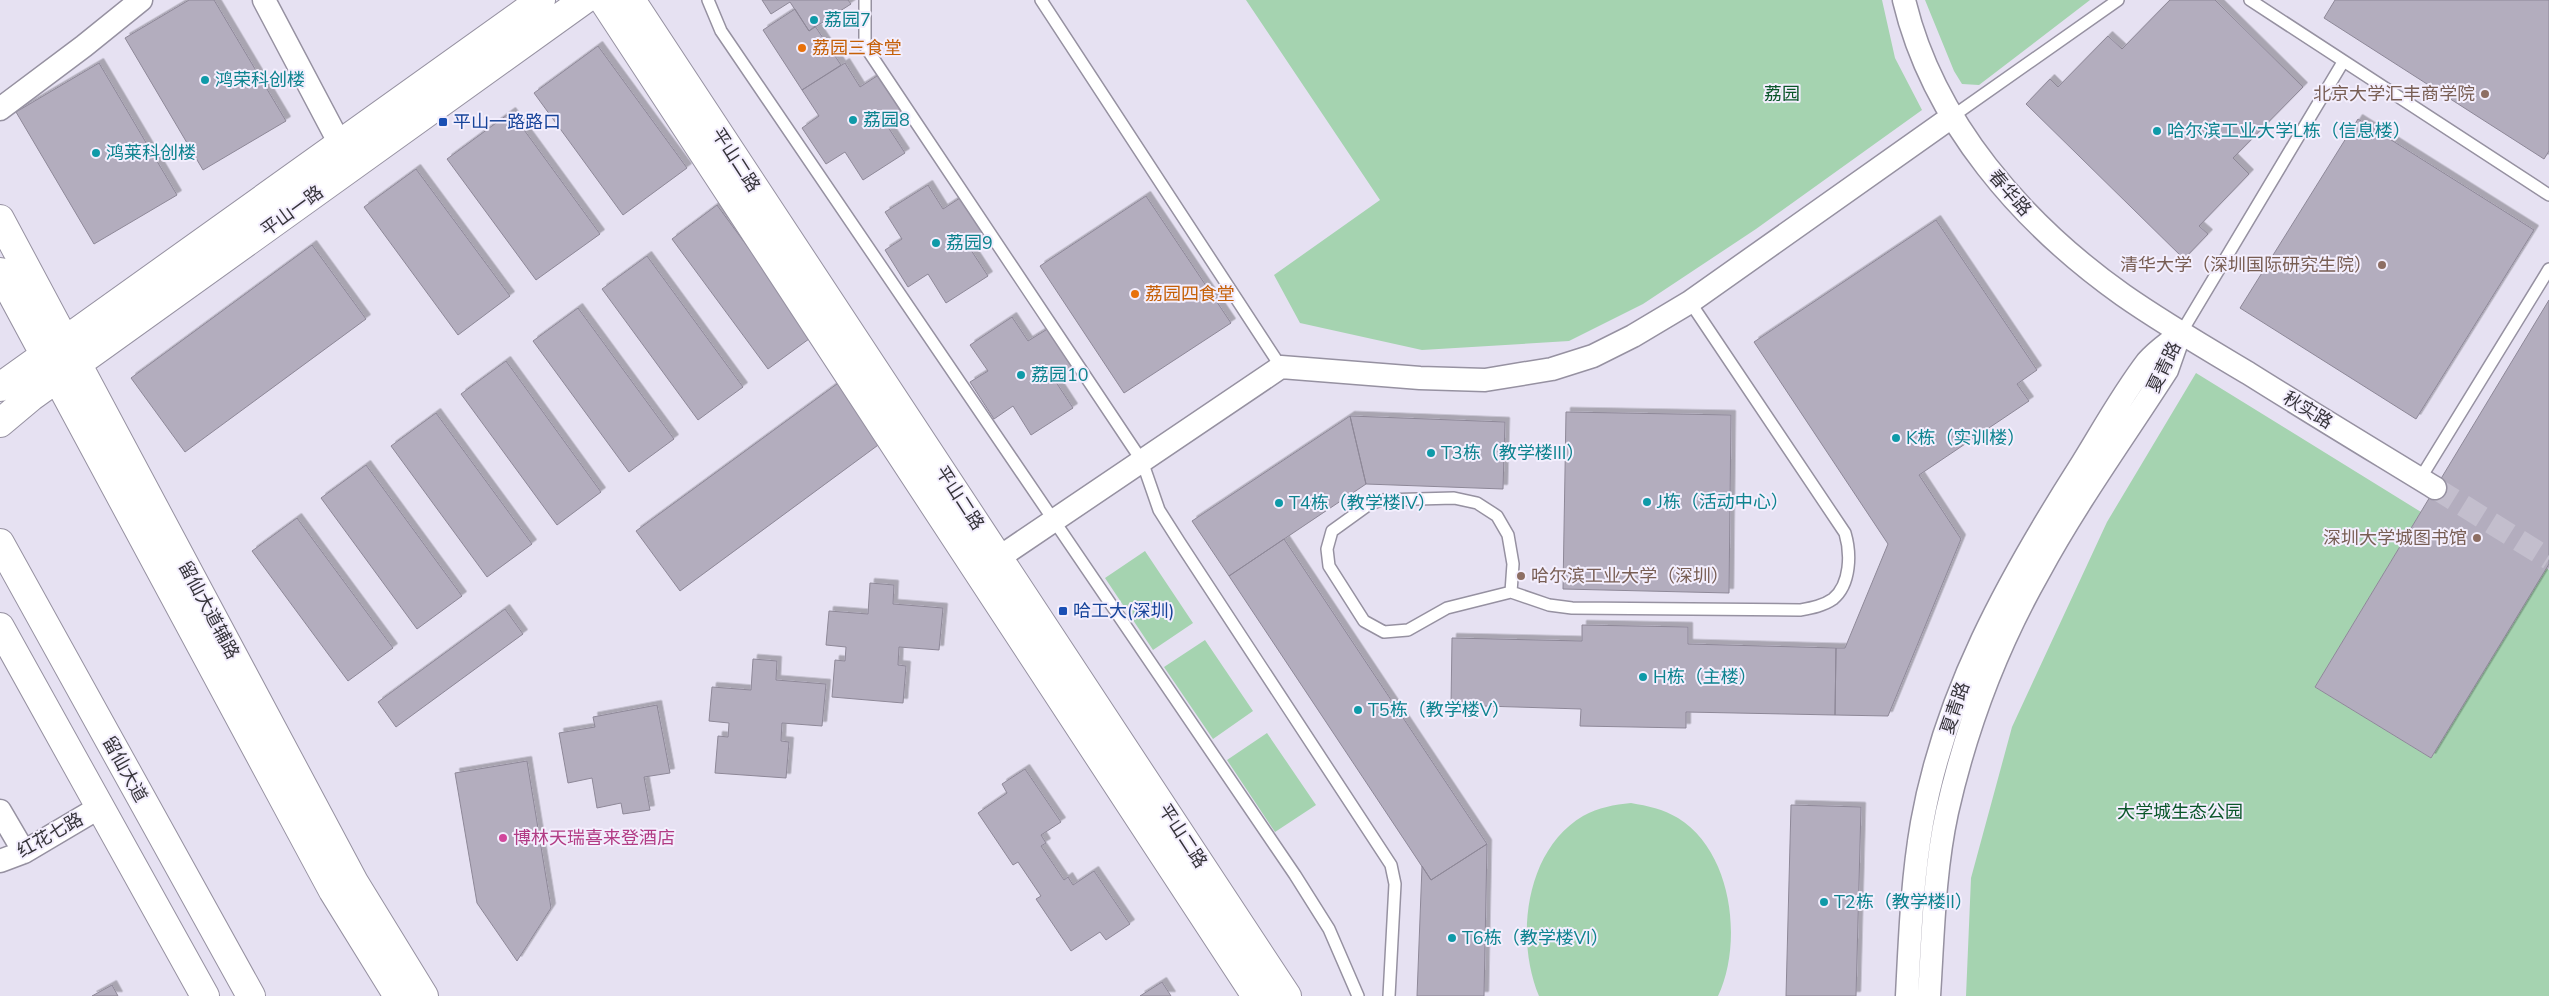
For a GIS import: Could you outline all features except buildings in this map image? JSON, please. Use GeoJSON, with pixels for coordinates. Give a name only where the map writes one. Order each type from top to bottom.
{"type":"FeatureCollection","features":[{"type":"Feature","properties":{"kind":"street"},"geometry":{"type":"LineString","coordinates":[[0,109],[126,14],[141,0]]}},
{"type":"Feature","properties":{"kind":"street"},"geometry":{"type":"LineString","coordinates":[[264,0],[340,144]]}},
{"type":"Feature","properties":{"kind":"street","name":"平山一路"},"geometry":{"type":"LineString","coordinates":[[0,423],[61,360],[340,144],[541,0]]}},
{"type":"Feature","properties":{"kind":"street","name":"平山一路"},"geometry":{"type":"LineString","coordinates":[[0,387],[61,360],[584,0]]}},
{"type":"Feature","properties":{"kind":"street","name":"平山二路"},"geometry":{"type":"LineString","coordinates":[[603,0],[989,565],[1287,996]]}},
{"type":"Feature","properties":{"kind":"street","name":"平山二路"},"geometry":{"type":"LineString","coordinates":[[631,0],[989,565],[1256,996]]}},
{"type":"Feature","properties":{"kind":"street","name":"春华路"},"geometry":{"type":"LineString","coordinates":[[1904,0],[1928,70],[1953,116],[1979,156],[2034,221],[2073,256],[2122,294],[2181,332]]}},
{"type":"Feature","properties":{"kind":"street"},"geometry":{"type":"LineString","coordinates":[[989,565],[1281,367],[1420,378],[1485,380],[1552,369],[1592,356],[1625,340],[1690,302],[1953,116]]}},
{"type":"Feature","properties":{"kind":"street","name":"留仙大道辅路"},"geometry":{"type":"LineString","coordinates":[[0,220],[61,360],[333,891],[398,996]]}},
{"type":"Feature","properties":{"kind":"street","name":"留仙大道辅路"},"geometry":{"type":"LineString","coordinates":[[0,272],[61,360],[354,882],[424,996]]}},
{"type":"Feature","properties":{"kind":"street","name":"秋实路"},"geometry":{"type":"LineString","coordinates":[[2181,332],[2428,484]]}},
{"type":"Feature","properties":{"kind":"street","name":"夏青路"},"geometry":{"type":"LineString","coordinates":[[1907,996],[1913,885],[1922,822],[1933,773],[1949,723],[1981,638],[2030,546],[2148,361],[2181,332]]}},
{"type":"Feature","properties":{"kind":"street","name":"夏青路"},"geometry":{"type":"LineString","coordinates":[[1929,996],[1935,894],[1940,850],[1958,769],[1982,693],[2019,610],[2039,571],[2167,370],[2181,332]]}},
{"type":"Feature","properties":{"kind":"street","name":"留仙大道"},"geometry":{"type":"LineString","coordinates":[[0,543],[250,996]]}},
{"type":"Feature","properties":{"kind":"street"},"geometry":{"type":"LineString","coordinates":[[0,627],[205,996]]}},
{"type":"Feature","properties":{"kind":"street","name":"红花七路"},"geometry":{"type":"LineString","coordinates":[[0,861],[24,852],[100,807]]}},
{"type":"Feature","properties":{"kind":"street"},"geometry":{"type":"LineString","coordinates":[[0,811],[24,852]]}},
{"type":"Feature","properties":{"kind":"lane"},"geometry":{"type":"LineString","coordinates":[[708,0],[721,31],[1295,875],[1329,929],[1358,996]]}},
{"type":"Feature","properties":{"kind":"lane"},"geometry":{"type":"LineString","coordinates":[[865,0],[865,46],[1142,461],[1159,510],[1391,865],[1395,884],[1389,996]]}},
{"type":"Feature","properties":{"kind":"lane"},"geometry":{"type":"LineString","coordinates":[[1041,0],[1281,367]]}},
{"type":"Feature","properties":{"kind":"lane"},"geometry":{"type":"LineString","coordinates":[[1953,116],[2118,0]]}},
{"type":"Feature","properties":{"kind":"lane"},"geometry":{"type":"LineString","coordinates":[[2250,0],[2549,194]]}},
{"type":"Feature","properties":{"kind":"lane"},"geometry":{"type":"LineString","coordinates":[[2181,332],[2343,62]]}},
{"type":"Feature","properties":{"kind":"lane"},"geometry":{"type":"LineString","coordinates":[[2428,484],[2549,269]]}},
{"type":"Feature","properties":{"kind":"lane"},"geometry":{"type":"LineString","coordinates":[[1511,592],[1513,564],[1508,535],[1497,516],[1477,503],[1469,501],[1454,498],[1381,500],[1368,505],[1332,531],[1327,548],[1329,566],[1364,621],[1384,632],[1408,630],[1446,608],[1511,592],[1550,605],[1572,608],[1800,610],[1817,607],[1833,598],[1844,582],[1849,564],[1849,547],[1845,533],[1690,302]]}},
{"type":"Feature","properties":{"kind":"green space","name":"荔园"},"geometry":{"type":"Polygon","coordinates":[[[1246,0],[1882,0],[1895,58],[1922,110],[1756,229],[1643,304],[1569,341],[1422,350],[1300,323],[1274,275],[1380,200],[1246,0]]]}},
{"type":"Feature","properties":{"kind":"green space"},"geometry":{"type":"Polygon","coordinates":[[[1925,0],[2090,0],[1979,85],[1962,84],[1954,71],[1925,0]]]}},
{"type":"Feature","properties":{"kind":"green space","name":"大学城生态公园"},"geometry":{"type":"Polygon","coordinates":[[[2196,373],[2421,512],[2315,687],[2431,758],[2546,568],[2549,570],[2549,996],[1966,996],[1971,878],[2012,727],[2107,522],[2196,373]]]}},
{"type":"Feature","properties":{"kind":"green space"},"geometry":{"type":"Polygon","coordinates":[[[1145,551],[1193,623],[1153,650],[1105,578],[1145,551]]]}},
{"type":"Feature","properties":{"kind":"green space"},"geometry":{"type":"Polygon","coordinates":[[[1205,640],[1253,711],[1213,739],[1164,667],[1205,640]]]}},
{"type":"Feature","properties":{"kind":"green space"},"geometry":{"type":"Polygon","coordinates":[[[1267,733],[1316,805],[1275,832],[1227,760],[1267,733]]]}},
{"type":"Feature","properties":{"kind":"green space"},"geometry":{"type":"Polygon","coordinates":[[[1631,803],[1661,810],[1672,815],[1697,833],[1711,853],[1721,875],[1728,900],[1731,925],[1730,951],[1726,975],[1718,996],[1539,996],[1532,973],[1528,949],[1527,923],[1530,897],[1537,873],[1548,850],[1563,831],[1583,816],[1601,808],[1631,803]]]}},
{"type":"Feature","properties":{"kind":"tunnel"},"geometry":{"type":"LineString","coordinates":[[2435,488],[2549,559]]}},
{"type":"Feature","properties":{"kind":"place","name":"荔园7"},"geometry":{"type":"Point","coordinates":[814,20]}},
{"type":"Feature","properties":{"kind":"place","name":"荔园三食堂"},"geometry":{"type":"Point","coordinates":[802,48]}},
{"type":"Feature","properties":{"kind":"place","name":"鸿荣科创楼"},"geometry":{"type":"Point","coordinates":[205,80]}},
{"type":"Feature","properties":{"kind":"place","name":"北京大学汇丰商学院"},"geometry":{"type":"Point","coordinates":[2485,94]}},
{"type":"Feature","properties":{"kind":"place","name":"荔园8"},"geometry":{"type":"Point","coordinates":[853,120]}},
{"type":"Feature","properties":{"kind":"place","name":"平山一路路口"},"geometry":{"type":"Point","coordinates":[443,122]}},
{"type":"Feature","properties":{"kind":"place","name":"哈尔滨工业大学L栋（信息楼）"},"geometry":{"type":"Point","coordinates":[2157,131]}},
{"type":"Feature","properties":{"kind":"place","name":"鸿莱科创楼"},"geometry":{"type":"Point","coordinates":[96,153]}},
{"type":"Feature","properties":{"kind":"place","name":"荔园9"},"geometry":{"type":"Point","coordinates":[936,243]}},
{"type":"Feature","properties":{"kind":"place","name":"清华大学（深圳国际研究生院）"},"geometry":{"type":"Point","coordinates":[2382,265]}},
{"type":"Feature","properties":{"kind":"place","name":"荔园四食堂"},"geometry":{"type":"Point","coordinates":[1135,294]}},
{"type":"Feature","properties":{"kind":"place","name":"荔园10"},"geometry":{"type":"Point","coordinates":[1021,375]}},
{"type":"Feature","properties":{"kind":"place","name":"K栋（实训楼）"},"geometry":{"type":"Point","coordinates":[1896,438]}},
{"type":"Feature","properties":{"kind":"place","name":"T3栋（教学楼III）"},"geometry":{"type":"Point","coordinates":[1431,453]}},
{"type":"Feature","properties":{"kind":"place","name":"J栋（活动中心）"},"geometry":{"type":"Point","coordinates":[1647,502]}},
{"type":"Feature","properties":{"kind":"place","name":"T4栋（教学楼IV）"},"geometry":{"type":"Point","coordinates":[1279,503]}},
{"type":"Feature","properties":{"kind":"place","name":"深圳大学城图书馆"},"geometry":{"type":"Point","coordinates":[2477,538]}},
{"type":"Feature","properties":{"kind":"place","name":"哈尔滨工业大学（深圳）"},"geometry":{"type":"Point","coordinates":[1521,576]}},
{"type":"Feature","properties":{"kind":"place","name":"哈工大(深圳)"},"geometry":{"type":"Point","coordinates":[1063,611]}},
{"type":"Feature","properties":{"kind":"place","name":"H栋（主楼）"},"geometry":{"type":"Point","coordinates":[1643,677]}},
{"type":"Feature","properties":{"kind":"place","name":"T5栋（教学楼V）"},"geometry":{"type":"Point","coordinates":[1358,710]}},
{"type":"Feature","properties":{"kind":"place","name":"博林天瑞喜来登酒店"},"geometry":{"type":"Point","coordinates":[503,838]}},
{"type":"Feature","properties":{"kind":"place","name":"T2栋（教学楼II）"},"geometry":{"type":"Point","coordinates":[1824,902]}},
{"type":"Feature","properties":{"kind":"place","name":"T6栋（教学楼VI）"},"geometry":{"type":"Point","coordinates":[1452,938]}}]}
